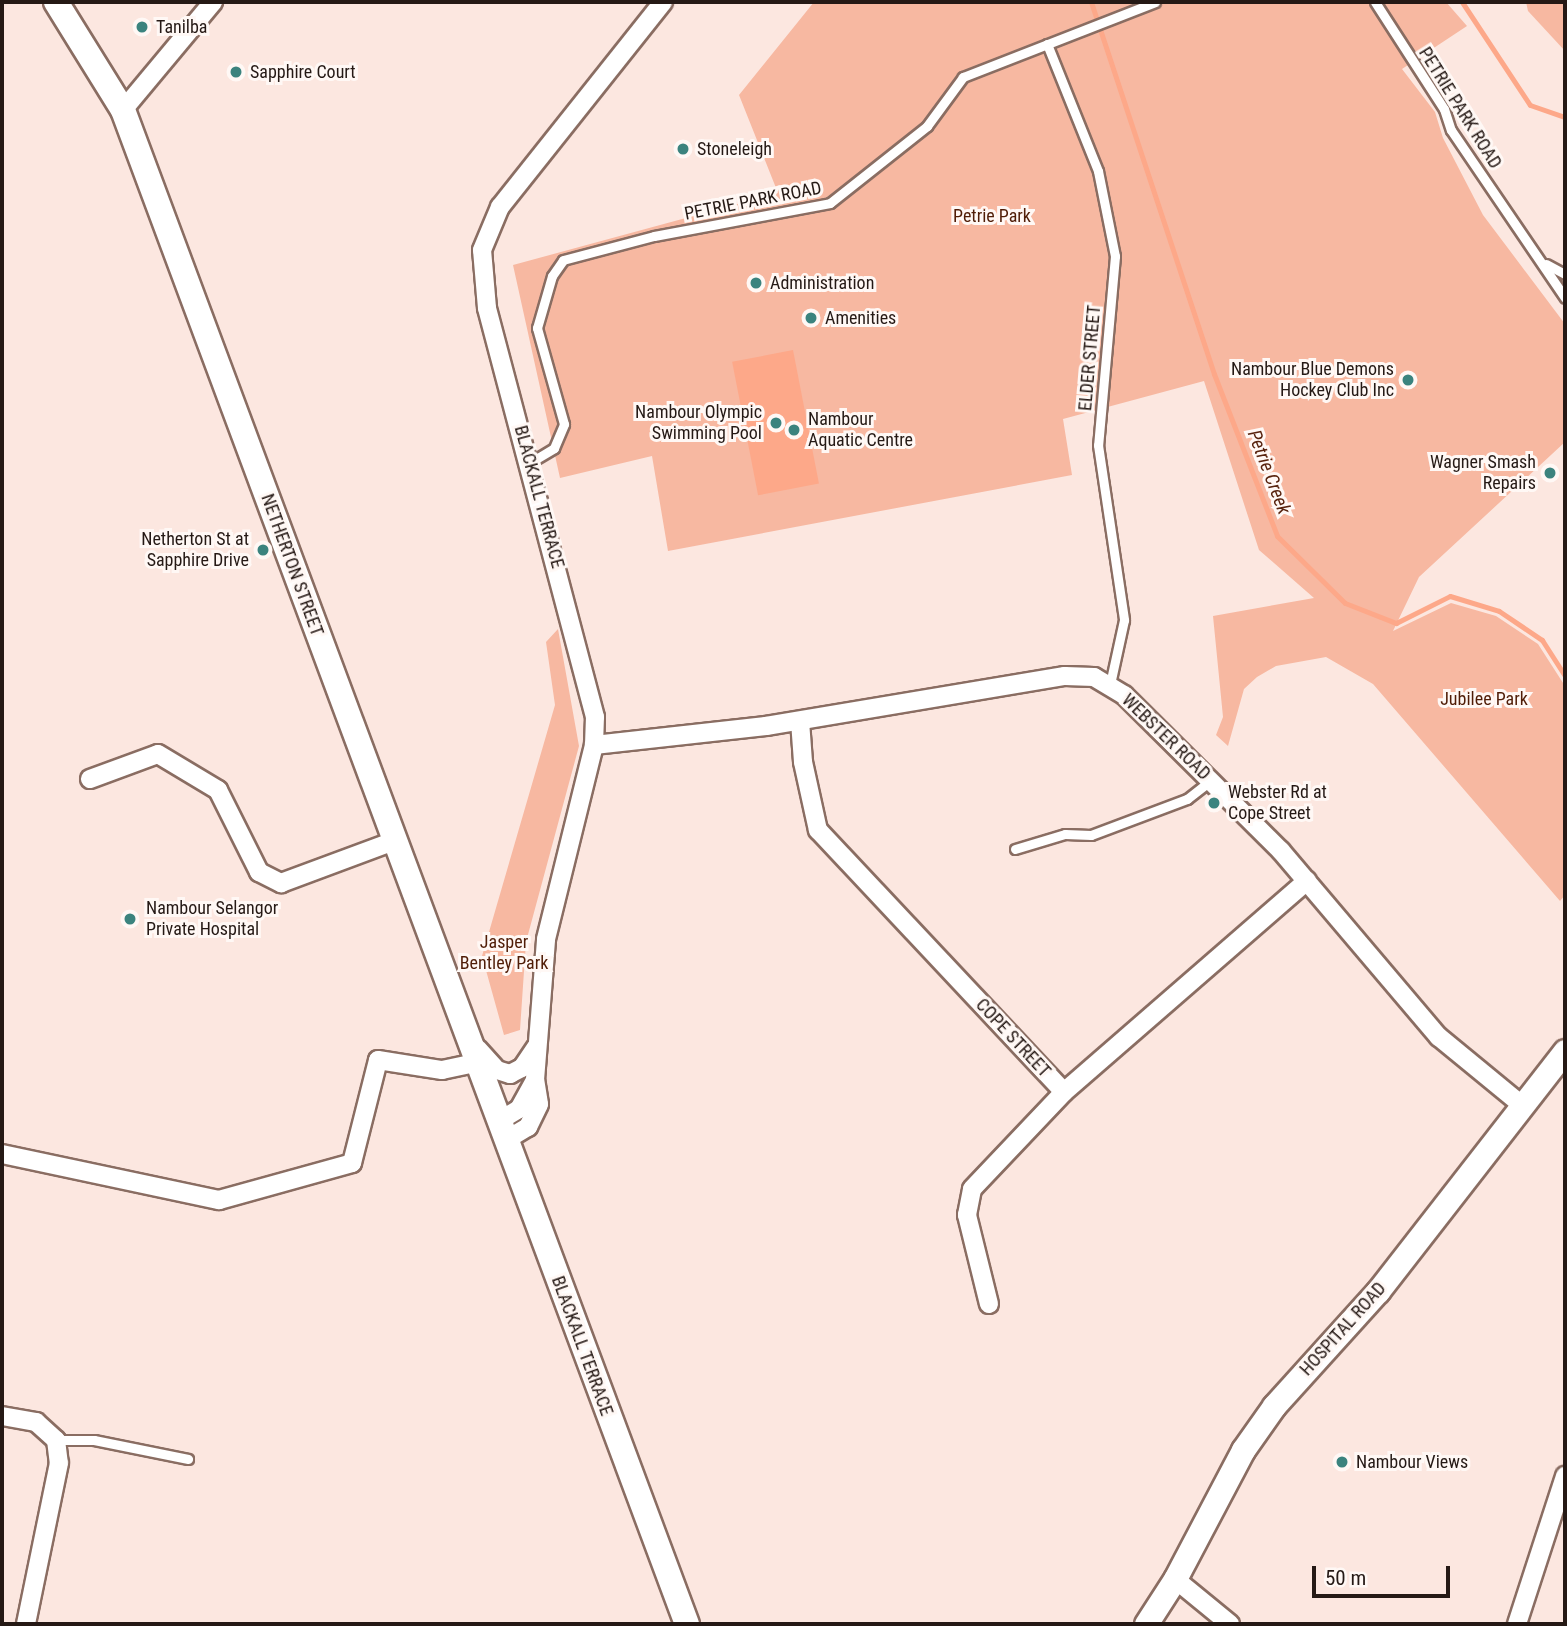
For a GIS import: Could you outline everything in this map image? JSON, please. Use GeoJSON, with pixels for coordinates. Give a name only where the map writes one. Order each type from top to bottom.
{"type":"FeatureCollection","features":[{"type":"Feature","properties":{"kind":"main road","name":"NETHERTON STREET"},"geometry":{"type":"LineString","coordinates":[[56,2],[123,110],[502,1130]]}},
{"type":"Feature","properties":{"kind":"main road","name":"BLACKALL TERRACE"},"geometry":{"type":"LineString","coordinates":[[502,1130],[687,1624]]}},
{"type":"Feature","properties":{"kind":"street"},"geometry":{"type":"LineString","coordinates":[[123,110],[213,2]]}},
{"type":"Feature","properties":{"kind":"street","name":"BLACKALL TERRACE"},"geometry":{"type":"LineString","coordinates":[[502,1130],[519,1109],[535,1080],[549,922],[594,745],[595,717],[531,462],[487,307],[482,250],[500,207],[663,2]]}},
{"type":"Feature","properties":{"kind":"street","name":"WEBSTER ROAD"},"geometry":{"type":"LineString","coordinates":[[594,745],[800,721],[1065,676],[1094,677],[1110,684],[1210,780],[1307,881],[1439,1037],[1523,1106]]}},
{"type":"Feature","properties":{"kind":"street","name":"COPE STREET"},"geometry":{"type":"LineString","coordinates":[[800,721],[803,762],[818,830],[1064,1092],[1307,881]]}},
{"type":"Feature","properties":{"kind":"street"},"geometry":{"type":"LineString","coordinates":[[90,779],[158,754],[218,790],[259,872],[281,883],[394,841]]}},
{"type":"Feature","properties":{"kind":"street"},"geometry":{"type":"LineString","coordinates":[[466,1036],[504,1073],[522,1068],[536,1046]]}},
{"type":"Feature","properties":{"kind":"street","name":"HOSPITAL ROAD"},"geometry":{"type":"LineString","coordinates":[[1146,1624],[1175,1579],[1243,1450],[1274,1406],[1378,1291],[1565,1051]]}},
{"type":"Feature","properties":{"kind":"street"},"geometry":{"type":"LineString","coordinates":[[2,1154],[219,1200],[352,1163],[378,1060],[442,1070],[476,1063]]}},
{"type":"Feature","properties":{"kind":"street"},"geometry":{"type":"LineString","coordinates":[[989,1304],[967,1215],[972,1189],[1064,1092]]}},
{"type":"Feature","properties":{"kind":"street"},"geometry":{"type":"LineString","coordinates":[[2,1416],[36,1422],[56,1440],[59,1463],[26,1624]]}},
{"type":"Feature","properties":{"kind":"street"},"geometry":{"type":"LineString","coordinates":[[1517,1624],[1565,1476]]}},
{"type":"Feature","properties":{"kind":"street"},"geometry":{"type":"LineString","coordinates":[[1175,1579],[1230,1624]]}},
{"type":"Feature","properties":{"kind":"lane","name":"PETRIE PARK ROAD"},"geometry":{"type":"LineString","coordinates":[[531,462],[554,448],[564,424],[537,328],[552,276],[563,260],[654,236],[830,203],[927,126],[963,77],[1155,2]]}},
{"type":"Feature","properties":{"kind":"lane","name":"PETRIE PARK ROAD"},"geometry":{"type":"LineString","coordinates":[[1375,2],[1444,109],[1451,130],[1544,263],[1565,298]]}},
{"type":"Feature","properties":{"kind":"lane","name":"ELDER STREET"},"geometry":{"type":"LineString","coordinates":[[1047,44],[1098,171],[1115,256],[1098,445],[1124,620],[1110,684]]}},
{"type":"Feature","properties":{"kind":"lane","name":"PETRIE PARK ROAD"},"geometry":{"type":"LineString","coordinates":[[1544,263],[1565,274]]}},
{"type":"Feature","properties":{"kind":"lane"},"geometry":{"type":"LineString","coordinates":[[1015,849],[1065,834],[1091,835],[1187,799],[1210,780]]}},
{"type":"Feature","properties":{"kind":"lane"},"geometry":{"type":"LineString","coordinates":[[56,1440],[94,1440],[188,1458]]}},
{"type":"Feature","properties":{"kind":"green space","name":"Petrie Park"},"geometry":{"type":"Polygon","coordinates":[[[814,2],[1446,2],[1467,26],[1402,69],[1435,112],[1443,138],[1483,215],[1565,324],[1565,442],[1419,577],[1393,631],[1451,603],[1496,616],[1538,644],[1565,686],[1565,895],[1560,901],[1373,684],[1326,657],[1276,666],[1257,677],[1244,689],[1228,746],[1216,735],[1223,717],[1213,616],[1314,598],[1259,550],[1204,381],[1063,419],[1072,475],[668,551],[652,456],[560,478],[513,265],[778,193],[739,95],[814,2]]]}},
{"type":"Feature","properties":{"kind":"green space"},"geometry":{"type":"Polygon","coordinates":[[[1526,2],[1565,2],[1565,51],[1528,11],[1526,2]]]}},
{"type":"Feature","properties":{"kind":"green space","name":"Jasper Bentley Park"},"geometry":{"type":"Polygon","coordinates":[[[558,629],[579,746],[526,942],[520,1030],[504,1035],[482,956],[555,705],[546,642],[558,629]]]}},
{"type":"Feature","properties":{"kind":"shaded area","name":"Nambour Olympic Swimming Pool"},"geometry":{"type":"Polygon","coordinates":[[[793,350],[819,484],[758,495],[732,362],[793,350]]]}},
{"type":"Feature","properties":{"kind":"waterway","name":"Petrie Creek"},"geometry":{"type":"LineString","coordinates":[[1091,2],[1214,374],[1277,536],[1345,603],[1396,623],[1450,596],[1499,611],[1542,640],[1565,676]]}},
{"type":"Feature","properties":{"kind":"waterway","name":"Petrie Creek"},"geometry":{"type":"LineString","coordinates":[[1462,2],[1530,105],[1565,117]]}},
{"type":"Feature","properties":{"kind":"place","name":"Tanilba"},"geometry":{"type":"Point","coordinates":[142,27]}},
{"type":"Feature","properties":{"kind":"place","name":"Sapphire Court"},"geometry":{"type":"Point","coordinates":[236,72]}},
{"type":"Feature","properties":{"kind":"place","name":"Stoneleigh"},"geometry":{"type":"Point","coordinates":[683,149]}},
{"type":"Feature","properties":{"kind":"place","name":"Administration"},"geometry":{"type":"Point","coordinates":[756,283]}},
{"type":"Feature","properties":{"kind":"place","name":"Amenities"},"geometry":{"type":"Point","coordinates":[811,318]}},
{"type":"Feature","properties":{"kind":"place","name":"Nambour Blue Demons Hockey Club Inc"},"geometry":{"type":"Point","coordinates":[1408,380]}},
{"type":"Feature","properties":{"kind":"place","name":"Nambour Olympic Swimming Pool"},"geometry":{"type":"Point","coordinates":[776,423]}},
{"type":"Feature","properties":{"kind":"place","name":"Nambour Aquatic Centre"},"geometry":{"type":"Point","coordinates":[794,430]}},
{"type":"Feature","properties":{"kind":"place","name":"Wagner Smash Repairs"},"geometry":{"type":"Point","coordinates":[1550,473]}},
{"type":"Feature","properties":{"kind":"place","name":"Netherton St at Sapphire Drive"},"geometry":{"type":"Point","coordinates":[263,550]}},
{"type":"Feature","properties":{"kind":"place","name":"Webster Rd at Cope Street"},"geometry":{"type":"Point","coordinates":[1214,803]}},
{"type":"Feature","properties":{"kind":"place","name":"Nambour Selangor Private Hospital"},"geometry":{"type":"Point","coordinates":[130,919]}},
{"type":"Feature","properties":{"kind":"place","name":"Nambour Views"},"geometry":{"type":"Point","coordinates":[1342,1462]}},
{"type":"Feature","properties":{"kind":"park label","name":"Jubilee Park"},"geometry":{"type":"Point","coordinates":[1484,699]}}]}
